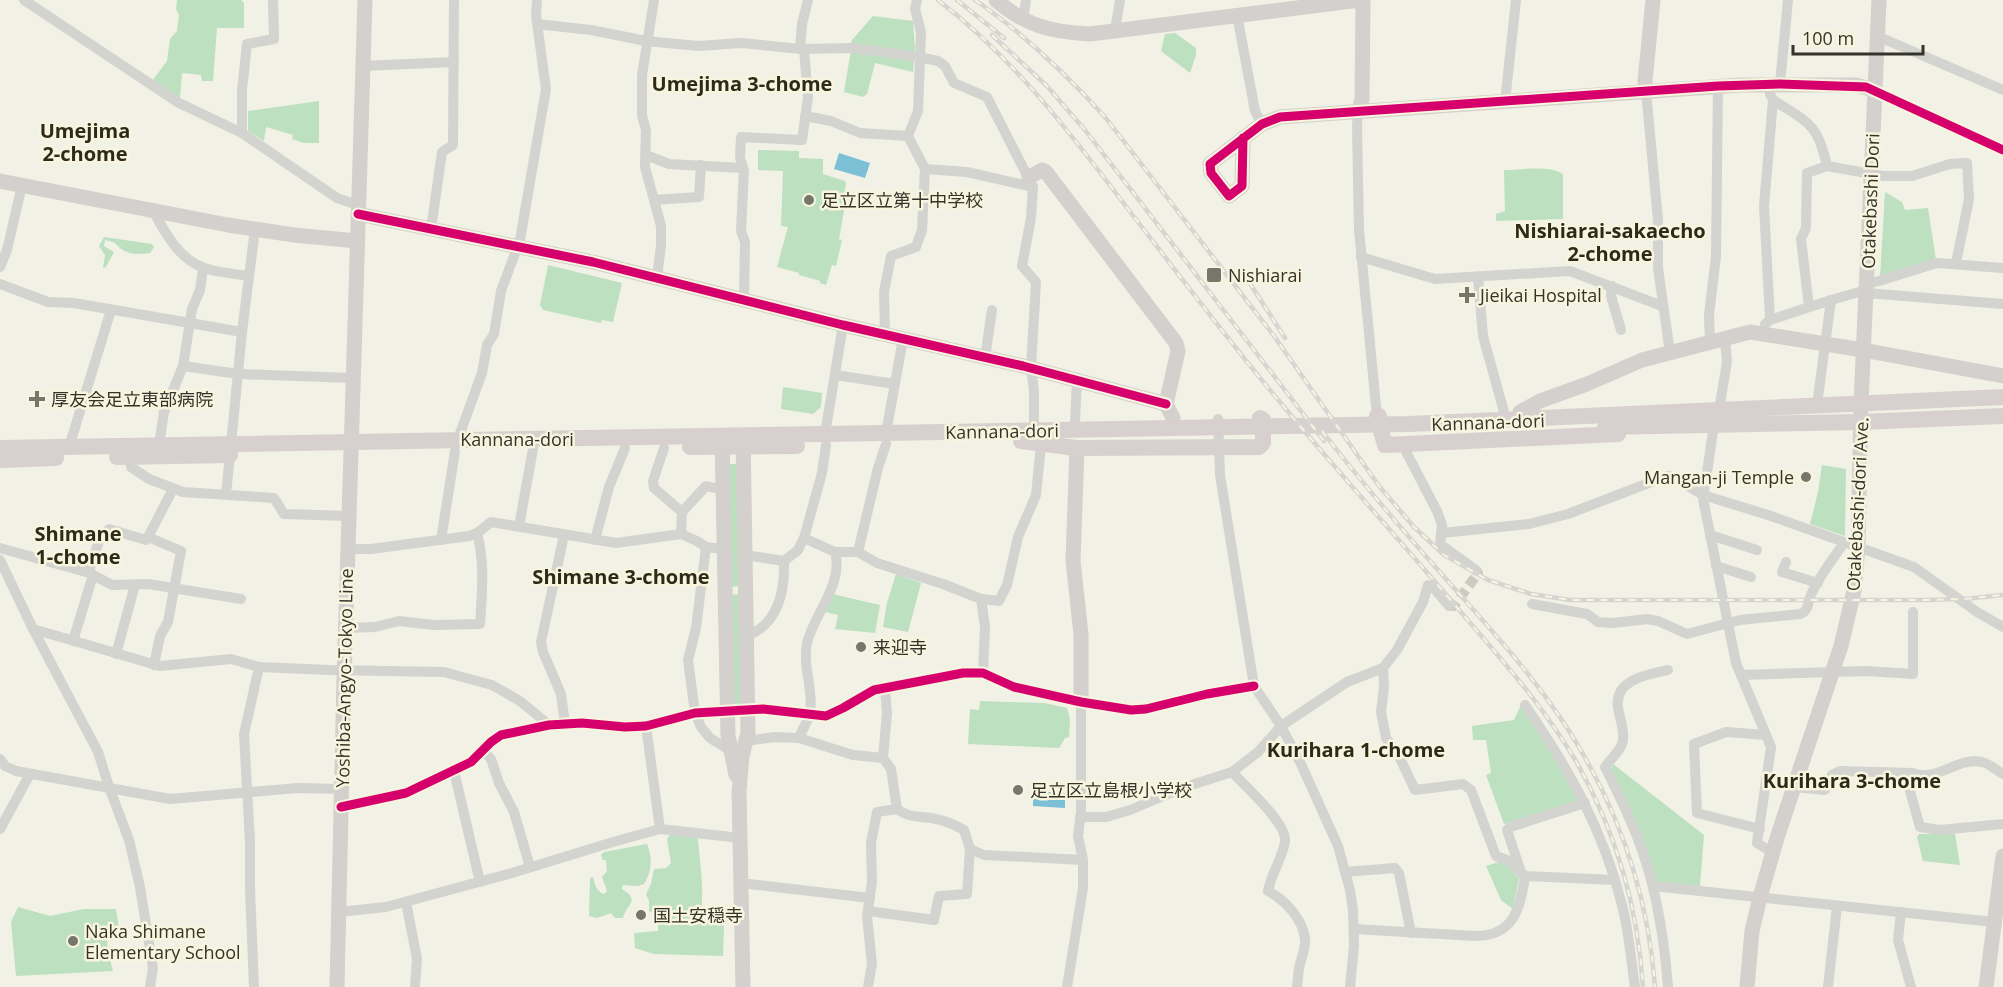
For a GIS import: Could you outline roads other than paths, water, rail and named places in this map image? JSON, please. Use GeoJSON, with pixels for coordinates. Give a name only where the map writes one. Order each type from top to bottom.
{"type":"FeatureCollection","features":[{"type":"Feature","properties":{"kind":"main road","name":"Kannana-dori"},"geometry":{"type":"LineString","coordinates":[[1716,417],[1817,405],[2003,397]]}},
{"type":"Feature","properties":{"kind":"main road"},"geometry":{"type":"LineString","coordinates":[[1608,408],[1692,418],[1664,431],[1385,445],[1377,416],[1608,408]]}},
{"type":"Feature","properties":{"kind":"main road"},"geometry":{"type":"LineString","coordinates":[[1169,411],[1176,419],[1262,419],[1263,443],[1259,447],[1077,448],[1041,445],[1025,432],[1075,422],[1169,411]]}},
{"type":"Feature","properties":{"kind":"main road","name":"Kannana-dori"},"geometry":{"type":"LineString","coordinates":[[1,454],[130,457],[231,450],[825,440],[1025,432],[1113,435],[1398,425],[1553,424],[1716,417],[1861,422],[2003,416]]}},
{"type":"Feature","properties":{"kind":"main road","name":"Kannana-dori"},"geometry":{"type":"LineString","coordinates":[[456,445],[533,449],[664,448],[722,441]]}},
{"type":"Feature","properties":{"kind":"main road","name":"Kannana-dori"},"geometry":{"type":"LineString","coordinates":[[1,454],[69,447],[159,445],[231,450]]}},
{"type":"Feature","properties":{"kind":"street"},"geometry":{"type":"LineString","coordinates":[[24,0],[179,103],[242,133],[337,198],[358,209],[431,229],[657,278],[843,325],[1031,368],[1077,380],[1169,411],[1178,351],[1176,343],[1046,172],[1042,170],[1031,182]]}},
{"type":"Feature","properties":{"kind":"street"},"geometry":{"type":"LineString","coordinates":[[242,133],[242,90],[247,44],[274,39],[273,0]]}},
{"type":"Feature","properties":{"kind":"street","name":"Yoshiba-Angyo-Tokyo Line"},"geometry":{"type":"LineString","coordinates":[[337,987],[348,516],[364,0]]}},
{"type":"Feature","properties":{"kind":"street"},"geometry":{"type":"LineString","coordinates":[[431,229],[442,152],[453,145],[454,0]]}},
{"type":"Feature","properties":{"kind":"street"},"geometry":{"type":"LineString","coordinates":[[441,540],[456,445],[482,373],[487,345],[494,334],[501,291],[517,246],[546,89],[537,24],[537,0]]}},
{"type":"Feature","properties":{"kind":"street"},"geometry":{"type":"LineString","coordinates":[[654,0],[642,75],[642,116],[646,130],[645,167],[661,226],[657,278]]}},
{"type":"Feature","properties":{"kind":"street"},"geometry":{"type":"LineString","coordinates":[[744,300],[745,242],[741,231],[743,168],[740,158],[741,137],[802,140],[808,98],[802,49],[802,24],[808,0]]}},
{"type":"Feature","properties":{"kind":"street"},"geometry":{"type":"LineString","coordinates":[[885,335],[884,292],[891,256],[916,247],[922,230],[925,169],[908,136],[918,111],[921,32],[915,9],[917,0]]}},
{"type":"Feature","properties":{"kind":"street"},"geometry":{"type":"LineString","coordinates":[[996,0],[1012,14],[1048,30],[1090,34],[1237,8],[1362,0],[1362,99],[1357,125],[1358,221],[1377,416]]}},
{"type":"Feature","properties":{"kind":"street"},"geometry":{"type":"LineString","coordinates":[[1023,20],[1026,0]]}},
{"type":"Feature","properties":{"kind":"street"},"geometry":{"type":"LineString","coordinates":[[1115,30],[1120,0]]}},
{"type":"Feature","properties":{"kind":"street"},"geometry":{"type":"LineString","coordinates":[[1505,102],[1516,0]]}},
{"type":"Feature","properties":{"kind":"street"},"geometry":{"type":"LineString","coordinates":[[1653,0],[1645,81],[1658,219],[1658,268],[1670,353]]}},
{"type":"Feature","properties":{"kind":"street"},"geometry":{"type":"LineString","coordinates":[[1788,0],[1774,84],[1770,94],[1773,100],[1808,123],[1816,132],[1827,166]]}},
{"type":"Feature","properties":{"kind":"street","name":"Otakebashi Dori"},"geometry":{"type":"LineString","coordinates":[[1861,403],[1879,0]]}},
{"type":"Feature","properties":{"kind":"street"},"geometry":{"type":"LineString","coordinates":[[1237,8],[1255,111],[1262,124]]}},
{"type":"Feature","properties":{"kind":"street"},"geometry":{"type":"LineString","coordinates":[[537,24],[698,46],[742,42],[802,49],[853,48],[919,57],[938,61],[945,66],[954,83],[987,96],[1031,182],[1031,218],[1022,266],[1036,282],[1031,368],[1034,391],[1025,432]]}},
{"type":"Feature","properties":{"kind":"street"},"geometry":{"type":"LineString","coordinates":[[1877,36],[2003,90]]}},
{"type":"Feature","properties":{"kind":"street"},"geometry":{"type":"LineString","coordinates":[[362,66],[454,62]]}},
{"type":"Feature","properties":{"kind":"street"},"geometry":{"type":"LineString","coordinates":[[1243,138],[1262,124],[1280,117],[1718,86],[1856,85],[1874,90],[2003,150]]}},
{"type":"Feature","properties":{"kind":"street"},"geometry":{"type":"LineString","coordinates":[[1718,86],[1716,256],[1709,315],[1727,362],[1703,495],[1727,623],[1740,675],[1772,747],[1757,843],[1773,853]]}},
{"type":"Feature","properties":{"kind":"street"},"geometry":{"type":"LineString","coordinates":[[1770,320],[1764,206],[1773,100]]}},
{"type":"Feature","properties":{"kind":"street"},"geometry":{"type":"LineString","coordinates":[[806,116],[831,121],[860,133],[908,136]]}},
{"type":"Feature","properties":{"kind":"street"},"geometry":{"type":"LineString","coordinates":[[646,155],[669,164],[743,168]]}},
{"type":"Feature","properties":{"kind":"street"},"geometry":{"type":"LineString","coordinates":[[1809,307],[1801,239],[1806,228],[1807,173],[1827,166],[1883,176],[1912,176],[1950,164],[1967,163],[1969,199],[1956,263]]}},
{"type":"Feature","properties":{"kind":"street"},"geometry":{"type":"LineString","coordinates":[[654,200],[699,197],[701,165]]}},
{"type":"Feature","properties":{"kind":"street"},"geometry":{"type":"LineString","coordinates":[[925,169],[967,172],[1031,182]]}},
{"type":"Feature","properties":{"kind":"street"},"geometry":{"type":"LineString","coordinates":[[0,181],[255,229],[357,241]]}},
{"type":"Feature","properties":{"kind":"street"},"geometry":{"type":"LineString","coordinates":[[0,267],[5,256],[22,185]]}},
{"type":"Feature","properties":{"kind":"street"},"geometry":{"type":"LineString","coordinates":[[153,211],[169,239],[193,263],[203,268],[248,276]]}},
{"type":"Feature","properties":{"kind":"street"},"geometry":{"type":"LineString","coordinates":[[226,494],[248,276],[255,229]]}},
{"type":"Feature","properties":{"kind":"street"},"geometry":{"type":"LineString","coordinates":[[1361,257],[1434,279],[1570,271],[1662,306]]}},
{"type":"Feature","properties":{"kind":"street"},"geometry":{"type":"LineString","coordinates":[[1756,333],[1770,320],[1937,263],[2003,268]]}},
{"type":"Feature","properties":{"kind":"street"},"geometry":{"type":"LineString","coordinates":[[159,445],[164,412],[183,366],[192,309],[200,290],[203,268]]}},
{"type":"Feature","properties":{"kind":"street"},"geometry":{"type":"LineString","coordinates":[[1478,277],[1483,336],[1512,412],[1599,380],[1642,360],[1756,333],[2003,376]]}},
{"type":"Feature","properties":{"kind":"street"},"geometry":{"type":"LineString","coordinates":[[0,284],[48,302],[74,303],[242,332]]}},
{"type":"Feature","properties":{"kind":"street"},"geometry":{"type":"LineString","coordinates":[[1612,286],[1611,296],[1621,330]]}},
{"type":"Feature","properties":{"kind":"street"},"geometry":{"type":"LineString","coordinates":[[1866,289],[2003,304]]}},
{"type":"Feature","properties":{"kind":"street"},"geometry":{"type":"LineString","coordinates":[[1817,405],[1831,300]]}},
{"type":"Feature","properties":{"kind":"street"},"geometry":{"type":"LineString","coordinates":[[69,447],[111,310]]}},
{"type":"Feature","properties":{"kind":"street"},"geometry":{"type":"LineString","coordinates":[[985,358],[992,310]]}},
{"type":"Feature","properties":{"kind":"street"},"geometry":{"type":"LineString","coordinates":[[747,636],[770,622],[781,590],[784,561],[798,550],[804,538],[822,473],[843,325]]}},
{"type":"Feature","properties":{"kind":"street"},"geometry":{"type":"LineString","coordinates":[[858,552],[886,438],[903,339]]}},
{"type":"Feature","properties":{"kind":"street"},"geometry":{"type":"LineString","coordinates":[[183,366],[238,374],[353,378]]}},
{"type":"Feature","properties":{"kind":"street"},"geometry":{"type":"LineString","coordinates":[[835,375],[895,384]]}},
{"type":"Feature","properties":{"kind":"street"},"geometry":{"type":"LineString","coordinates":[[1075,422],[1077,380]]}},
{"type":"Feature","properties":{"kind":"street","name":"Otakebashi-dori Ave."},"geometry":{"type":"LineString","coordinates":[[1747,987],[1751,942],[1760,897],[1851,608],[1851,545],[1861,403]]}},
{"type":"Feature","properties":{"kind":"street"},"geometry":{"type":"LineString","coordinates":[[1218,419],[1221,484],[1254,686],[1281,726],[1301,764],[1329,823],[1345,872],[1350,890],[1354,929],[1350,987]]}},
{"type":"Feature","properties":{"kind":"street"},"geometry":{"type":"LineString","coordinates":[[722,441],[728,735],[739,790]]}},
{"type":"Feature","properties":{"kind":"street"},"geometry":{"type":"LineString","coordinates":[[743,441],[747,636],[746,741],[742,756],[739,790],[743,987]]}},
{"type":"Feature","properties":{"kind":"street"},"geometry":{"type":"LineString","coordinates":[[1402,444],[1437,511],[1442,525],[1440,544],[1476,570]]}},
{"type":"Feature","properties":{"kind":"street"},"geometry":{"type":"LineString","coordinates":[[804,538],[835,552],[858,552],[877,562],[981,599],[999,601],[1007,585],[1018,537],[1036,495],[1041,445]]}},
{"type":"Feature","properties":{"kind":"street"},"geometry":{"type":"LineString","coordinates":[[595,540],[609,487],[625,448]]}},
{"type":"Feature","properties":{"kind":"street"},"geometry":{"type":"LineString","coordinates":[[664,448],[653,481],[654,488],[682,512]]}},
{"type":"Feature","properties":{"kind":"street"},"geometry":{"type":"LineString","coordinates":[[1066,987],[1083,888],[1083,860],[1078,836],[1081,634],[1073,561],[1077,448]]}},
{"type":"Feature","properties":{"kind":"street"},"geometry":{"type":"LineString","coordinates":[[519,526],[533,449]]}},
{"type":"Feature","properties":{"kind":"street"},"geometry":{"type":"LineString","coordinates":[[130,457],[131,467],[149,479],[183,492],[274,498],[284,514],[348,516]]}},
{"type":"Feature","properties":{"kind":"street"},"geometry":{"type":"LineString","coordinates":[[1442,534],[1529,524],[1568,514],[1671,476],[1703,495],[1768,515],[1914,567],[1977,612],[2003,627]]}},
{"type":"Feature","properties":{"kind":"street"},"geometry":{"type":"LineString","coordinates":[[681,534],[682,512],[706,486],[723,490]]}},
{"type":"Feature","properties":{"kind":"street"},"geometry":{"type":"LineString","coordinates":[[74,641],[100,538],[108,529],[146,540],[173,489]]}},
{"type":"Feature","properties":{"kind":"street"},"geometry":{"type":"LineString","coordinates":[[348,549],[371,549],[441,540],[477,533],[491,522],[616,543],[681,534],[706,547],[723,549]]}},
{"type":"Feature","properties":{"kind":"street"},"geometry":{"type":"LineString","coordinates":[[345,627],[375,627],[399,621],[434,625],[480,624],[482,582],[480,544],[477,533]]}},
{"type":"Feature","properties":{"kind":"street"},"geometry":{"type":"LineString","coordinates":[[1710,535],[1757,549]]}},
{"type":"Feature","properties":{"kind":"street"},"geometry":{"type":"LineString","coordinates":[[564,536],[542,642],[543,652],[561,694],[565,724]]}},
{"type":"Feature","properties":{"kind":"street"},"geometry":{"type":"LineString","coordinates":[[148,537],[181,551],[168,622],[160,636],[154,665]]}},
{"type":"Feature","properties":{"kind":"street"},"geometry":{"type":"LineString","coordinates":[[1532,604],[1587,614],[1598,622],[1613,623],[1647,619],[1658,621],[1687,634],[1727,623],[1805,612],[1810,596],[1818,583],[1851,545]]}},
{"type":"Feature","properties":{"kind":"street"},"geometry":{"type":"LineString","coordinates":[[706,547],[697,623],[688,660],[695,713],[710,738],[731,751]]}},
{"type":"Feature","properties":{"kind":"street"},"geometry":{"type":"LineString","coordinates":[[0,548],[91,572],[112,585],[148,584],[240,599]]}},
{"type":"Feature","properties":{"kind":"street"},"geometry":{"type":"LineString","coordinates":[[82,550],[94,555]]}},
{"type":"Feature","properties":{"kind":"street"},"geometry":{"type":"LineString","coordinates":[[799,738],[809,715],[807,646],[811,629],[834,577],[837,560],[835,552]]}},
{"type":"Feature","properties":{"kind":"street"},"geometry":{"type":"LineString","coordinates":[[745,555],[784,561]]}},
{"type":"Feature","properties":{"kind":"street"},"geometry":{"type":"LineString","coordinates":[[0,560],[33,629],[98,752],[129,840],[140,887],[153,968],[150,987]]}},
{"type":"Feature","properties":{"kind":"street"},"geometry":{"type":"LineString","coordinates":[[1786,562],[1782,572],[1818,583]]}},
{"type":"Feature","properties":{"kind":"street"},"geometry":{"type":"LineString","coordinates":[[1716,566],[1751,577]]}},
{"type":"Feature","properties":{"kind":"street"},"geometry":{"type":"LineString","coordinates":[[724,587],[736,591],[746,584]]}},
{"type":"Feature","properties":{"kind":"street"},"geometry":{"type":"LineString","coordinates":[[116,654],[135,585]]}},
{"type":"Feature","properties":{"kind":"street"},"geometry":{"type":"LineString","coordinates":[[1080,817],[1106,817],[1130,810],[1185,787],[1232,772],[1258,752],[1281,726],[1347,682],[1383,668],[1397,650],[1424,602],[1428,585],[1432,586],[1449,606]]}},
{"type":"Feature","properties":{"kind":"street"},"geometry":{"type":"LineString","coordinates":[[981,599],[985,627],[983,673]]}},
{"type":"Feature","properties":{"kind":"street"},"geometry":{"type":"LineString","coordinates":[[1740,675],[1866,671],[1913,674],[1913,612]]}},
{"type":"Feature","properties":{"kind":"street"},"geometry":{"type":"LineString","coordinates":[[33,629],[160,666],[231,659],[259,666],[344,671],[444,672],[492,686],[520,701],[549,725]]}},
{"type":"Feature","properties":{"kind":"street"},"geometry":{"type":"LineString","coordinates":[[254,987],[244,734],[259,666]]}},
{"type":"Feature","properties":{"kind":"street"},"geometry":{"type":"LineString","coordinates":[[1383,668],[1384,687],[1381,712],[1386,738],[1398,754],[1415,790],[1464,784],[1471,790],[1496,856],[1507,860],[1523,874],[1615,880]]}},
{"type":"Feature","properties":{"kind":"street"},"geometry":{"type":"LineString","coordinates":[[1668,670],[1632,680],[1623,687],[1618,707],[1623,732],[1622,744],[1605,767],[1636,834],[1653,886],[1664,937],[1668,987]]}},
{"type":"Feature","properties":{"kind":"street"},"geometry":{"type":"LineString","coordinates":[[341,807],[406,793],[471,762],[501,735],[549,725],[582,723],[625,727],[646,726],[695,713],[747,710],[826,716],[874,690],[963,673],[983,673],[1014,687],[1131,710],[1146,709],[1207,694],[1254,686]]}},
{"type":"Feature","properties":{"kind":"street"},"geometry":{"type":"LineString","coordinates":[[868,911],[934,920],[939,896],[967,894],[970,849],[964,830],[954,824],[932,818],[905,815],[897,809],[891,769],[883,758],[887,713],[885,688]]}},
{"type":"Feature","properties":{"kind":"street"},"geometry":{"type":"LineString","coordinates":[[1525,705],[1564,762],[1598,832],[1615,880],[1628,932],[1635,987]]}},
{"type":"Feature","properties":{"kind":"street"},"geometry":{"type":"LineString","coordinates":[[646,726],[660,830]]}},
{"type":"Feature","properties":{"kind":"street"},"geometry":{"type":"LineString","coordinates":[[1760,828],[1697,813],[1694,744],[1726,732],[1766,735]]}},
{"type":"Feature","properties":{"kind":"street"},"geometry":{"type":"LineString","coordinates":[[746,741],[775,737],[799,738],[853,755],[883,758]]}},
{"type":"Feature","properties":{"kind":"street"},"geometry":{"type":"LineString","coordinates":[[483,751],[491,759],[499,783],[514,812],[530,867]]}},
{"type":"Feature","properties":{"kind":"street"},"geometry":{"type":"LineString","coordinates":[[0,759],[9,769],[30,774],[170,799],[298,788],[341,789]]}},
{"type":"Feature","properties":{"kind":"street"},"geometry":{"type":"LineString","coordinates":[[1794,787],[1825,790],[1832,775],[1840,771],[1905,773],[1919,776],[1935,773],[1955,765],[1980,762],[2003,774]]}},
{"type":"Feature","properties":{"kind":"street"},"geometry":{"type":"LineString","coordinates":[[454,771],[480,882]]}},
{"type":"Feature","properties":{"kind":"street"},"geometry":{"type":"LineString","coordinates":[[1232,772],[1273,815],[1284,830],[1285,843],[1270,879],[1268,891],[1298,918],[1304,935],[1305,942],[1297,987]]}},
{"type":"Feature","properties":{"kind":"street"},"geometry":{"type":"LineString","coordinates":[[1905,773],[1920,827],[1940,830],[2003,824]]}},
{"type":"Feature","properties":{"kind":"street"},"geometry":{"type":"LineString","coordinates":[[0,829],[30,774]]}},
{"type":"Feature","properties":{"kind":"street"},"geometry":{"type":"LineString","coordinates":[[1354,929],[1475,936],[1497,932],[1508,925],[1517,912],[1523,874],[1508,830],[1510,827],[1585,803]]}},
{"type":"Feature","properties":{"kind":"street"},"geometry":{"type":"LineString","coordinates":[[868,987],[872,964],[868,911],[872,882],[870,843],[877,812],[897,809]]}},
{"type":"Feature","properties":{"kind":"street"},"geometry":{"type":"LineString","coordinates":[[339,912],[380,908],[406,902],[660,830],[740,838]]}},
{"type":"Feature","properties":{"kind":"street"},"geometry":{"type":"LineString","coordinates":[[970,849],[984,855],[1083,860]]}},
{"type":"Feature","properties":{"kind":"street"},"geometry":{"type":"LineString","coordinates":[[1986,987],[1997,929],[2003,856]]}},
{"type":"Feature","properties":{"kind":"street"},"geometry":{"type":"LineString","coordinates":[[1345,872],[1395,868],[1399,873],[1411,933]]}},
{"type":"Feature","properties":{"kind":"street"},"geometry":{"type":"LineString","coordinates":[[741,883],[870,898]]}},
{"type":"Feature","properties":{"kind":"street"},"geometry":{"type":"LineString","coordinates":[[1653,886],[1901,912],[1997,929]]}},
{"type":"Feature","properties":{"kind":"street"},"geometry":{"type":"LineString","coordinates":[[406,902],[417,959],[415,987]]}},
{"type":"Feature","properties":{"kind":"street"},"geometry":{"type":"LineString","coordinates":[[1828,987],[1837,906]]}},
{"type":"Feature","properties":{"kind":"street"},"geometry":{"type":"LineString","coordinates":[[1901,912],[1898,940],[1911,987]]}},
{"type":"Feature","properties":{"kind":"water"},"geometry":{"type":"Polygon","coordinates":[[[839,153],[870,163],[865,178],[834,169],[839,153]]]}},
{"type":"Feature","properties":{"kind":"water"},"geometry":{"type":"Polygon","coordinates":[[[1033,791],[1065,793],[1065,808],[1033,806],[1033,791]]]}},
{"type":"Feature","properties":{"kind":"tunnel"},"geometry":{"type":"LineString","coordinates":[[1449,606],[1454,606],[1478,573],[1476,570]]}},
{"type":"Feature","properties":{"kind":"railway"},"geometry":{"type":"LineString","coordinates":[[938,0],[991,46],[1038,96],[1269,389],[1492,648],[1551,723],[1591,789],[1614,843],[1636,928],[1643,987]]}},
{"type":"Feature","properties":{"kind":"railway"},"geometry":{"type":"LineString","coordinates":[[957,0],[1004,38]]}},
{"type":"Feature","properties":{"kind":"railway"},"geometry":{"type":"LineString","coordinates":[[975,0],[1043,55],[1105,117],[1274,336],[1379,486],[1414,527],[1444,555],[1488,580],[1531,594],[1570,600],[1924,600],[2003,595]]}},
{"type":"Feature","properties":{"kind":"railway"},"geometry":{"type":"LineString","coordinates":[[992,35],[1046,85],[1085,130],[1324,441]]}},
{"type":"Feature","properties":{"kind":"railway"},"geometry":{"type":"LineString","coordinates":[[1249,282],[1285,338]]}},
{"type":"Feature","properties":{"kind":"railway"},"geometry":{"type":"LineString","coordinates":[[1322,431],[1393,519],[1519,662],[1573,737],[1602,789],[1625,844],[1641,900],[1655,987]]}},
{"type":"Feature","properties":{"kind":"place","name":"足立区立第十中学校"},"geometry":{"type":"Point","coordinates":[809,200]}},
{"type":"Feature","properties":{"kind":"place","name":"Nishiarai"},"geometry":{"type":"Point","coordinates":[1214,275]}},
{"type":"Feature","properties":{"kind":"place","name":"Jieikai Hospital"},"geometry":{"type":"Point","coordinates":[1467,295]}},
{"type":"Feature","properties":{"kind":"place","name":"厚友会足立東部病院"},"geometry":{"type":"Point","coordinates":[37,399]}},
{"type":"Feature","properties":{"kind":"place","name":"Mangan-ji Temple"},"geometry":{"type":"Point","coordinates":[1806,477]}},
{"type":"Feature","properties":{"kind":"place","name":"来迎寺"},"geometry":{"type":"Point","coordinates":[861,647]}},
{"type":"Feature","properties":{"kind":"place","name":"足立区立島根小学校"},"geometry":{"type":"Point","coordinates":[1018,790]}},
{"type":"Feature","properties":{"kind":"place","name":"国土安穏寺"},"geometry":{"type":"Point","coordinates":[641,915]}},
{"type":"Feature","properties":{"kind":"place","name":"Naka Shimane Elementary School"},"geometry":{"type":"Point","coordinates":[73,941]}},
{"type":"Feature","properties":{"kind":"district","name":"Umejima 3-chome"},"geometry":{"type":"Point","coordinates":[742,83]}},
{"type":"Feature","properties":{"kind":"district","name":"Umejima 2-chome"},"geometry":{"type":"Point","coordinates":[85,142]}},
{"type":"Feature","properties":{"kind":"district","name":"Nishiarai-sakaecho 2-chome"},"geometry":{"type":"Point","coordinates":[1610,242]}},
{"type":"Feature","properties":{"kind":"district","name":"Shimane 1-chome"},"geometry":{"type":"Point","coordinates":[78,544]}},
{"type":"Feature","properties":{"kind":"district","name":"Shimane 3-chome"},"geometry":{"type":"Point","coordinates":[621,576]}},
{"type":"Feature","properties":{"kind":"district","name":"Kurihara 1-chome"},"geometry":{"type":"Point","coordinates":[1356,749]}},
{"type":"Feature","properties":{"kind":"district","name":"Kurihara 3-chome"},"geometry":{"type":"Point","coordinates":[1852,780]}}]}
